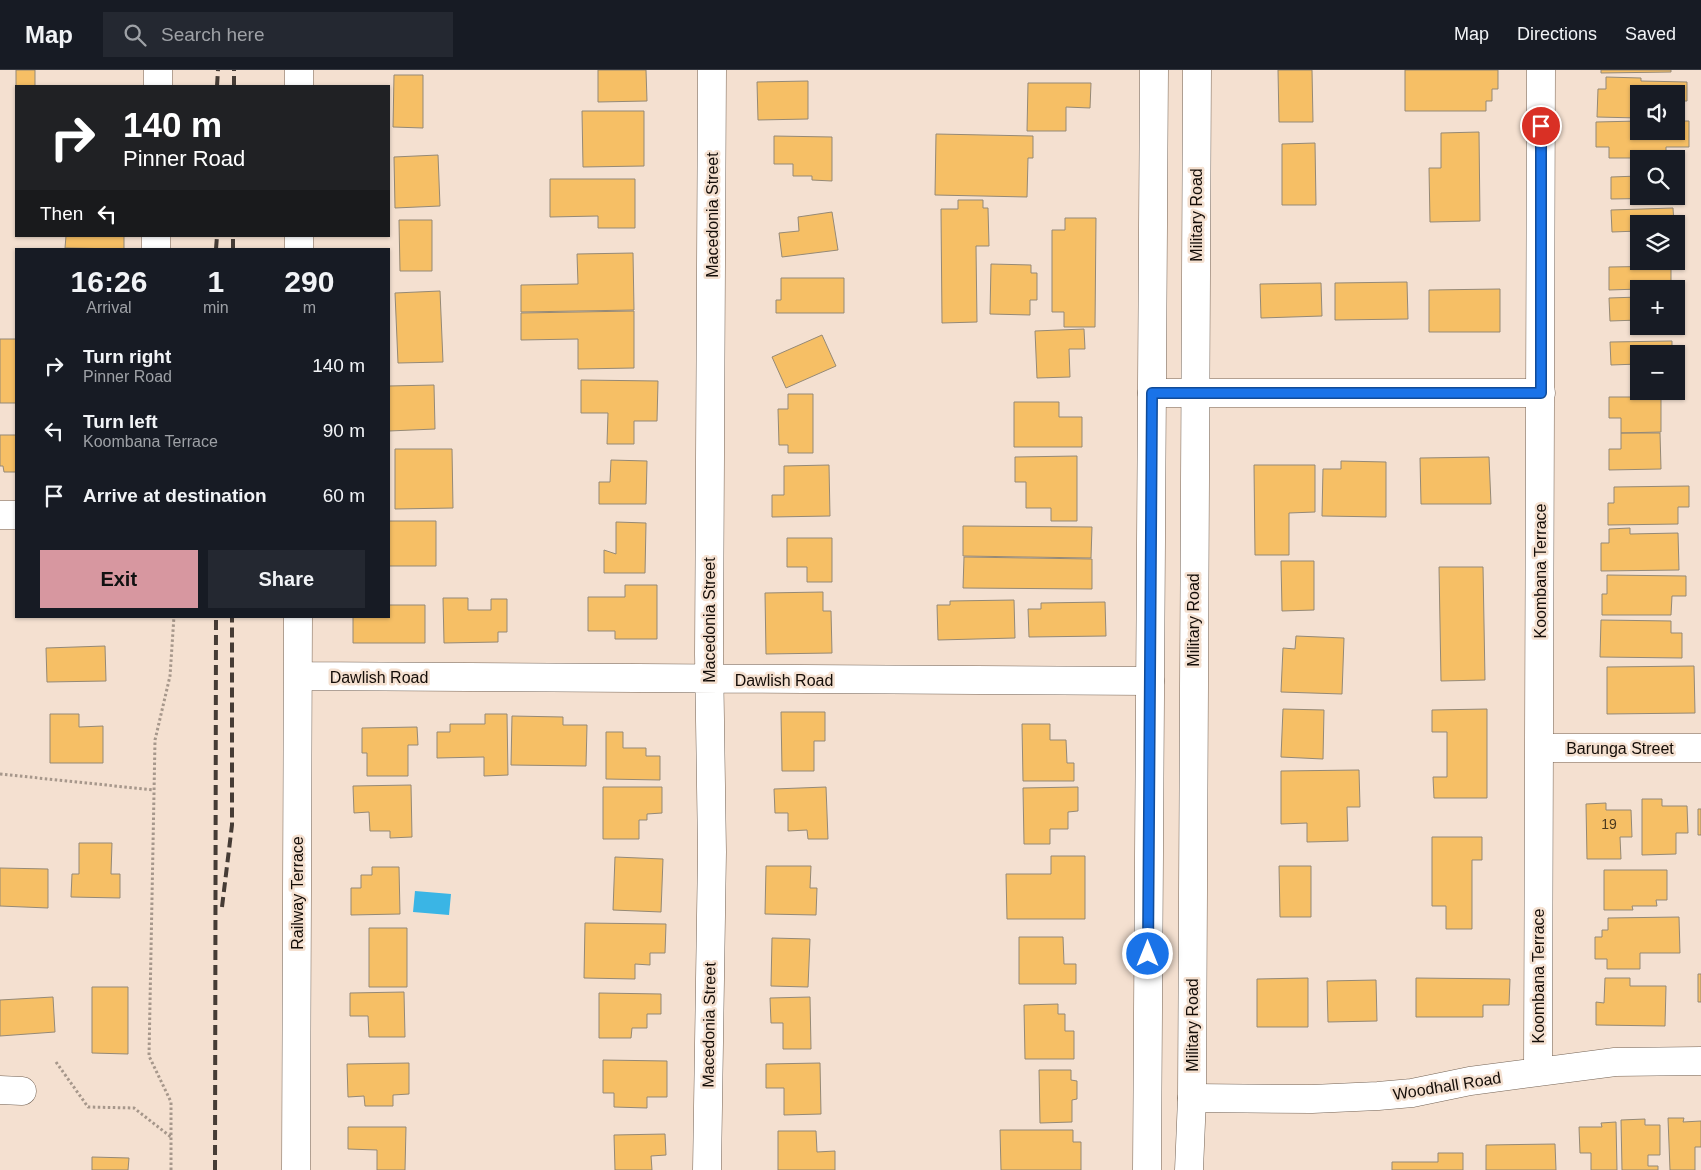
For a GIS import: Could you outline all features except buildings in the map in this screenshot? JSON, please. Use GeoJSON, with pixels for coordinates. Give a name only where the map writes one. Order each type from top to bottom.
{"type":"FeatureCollection","features":[{"type":"Feature","properties":{"kind":"street"},"geometry":{"type":"LineString","coordinates":[[158,70],[158,85]]}},
{"type":"Feature","properties":{"kind":"street"},"geometry":{"type":"LineString","coordinates":[[299,70],[299,85]]}},
{"type":"Feature","properties":{"kind":"street","name":"Macedonia Street"},"geometry":{"type":"LineString","coordinates":[[707,1170],[712,852],[709,680],[712,70]]}},
{"type":"Feature","properties":{"kind":"street"},"geometry":{"type":"LineString","coordinates":[[1147,1170],[1154,70]]}},
{"type":"Feature","properties":{"kind":"street","name":"Military Road"},"geometry":{"type":"LineString","coordinates":[[1188,1170],[1192,1098],[1197,70]]}},
{"type":"Feature","properties":{"kind":"street","name":"Koombana Terrace"},"geometry":{"type":"LineString","coordinates":[[1538,1072],[1541,70]]}},
{"type":"Feature","properties":{"kind":"street"},"geometry":{"type":"LineString","coordinates":[[1152,393],[1541,393]]}},
{"type":"Feature","properties":{"kind":"street"},"geometry":{"type":"LineString","coordinates":[[0,515],[15,515]]}},
{"type":"Feature","properties":{"kind":"street","name":"Railway Terrace"},"geometry":{"type":"LineString","coordinates":[[296,1170],[298,618]]}},
{"type":"Feature","properties":{"kind":"street","name":"Dawlish Road"},"geometry":{"type":"LineString","coordinates":[[298,676],[709,680],[1150,681]]}},
{"type":"Feature","properties":{"kind":"street","name":"Barunga Street"},"geometry":{"type":"LineString","coordinates":[[1539,748],[1701,748]]}},
{"type":"Feature","properties":{"kind":"street","name":"Woodhall Road"},"geometry":{"type":"LineString","coordinates":[[1192,1098],[1312,1099],[1378,1096],[1412,1093],[1470,1081],[1615,1062],[1701,1061]]}},
{"type":"Feature","properties":{"kind":"path"},"geometry":{"type":"LineString","coordinates":[[171,1170],[171,1102],[149,1056],[155,740],[170,676],[174,618]]}},
{"type":"Feature","properties":{"kind":"path"},"geometry":{"type":"LineString","coordinates":[[0,774],[154,790]]}},
{"type":"Feature","properties":{"kind":"path"},"geometry":{"type":"LineString","coordinates":[[56,1062],[88,1107],[134,1108],[171,1137]]}},
{"type":"Feature","properties":{"kind":"water"},"geometry":{"type":"Polygon","coordinates":[[[415,891],[451,894],[449,915],[413,912],[415,891]]]}},
{"type":"Feature","properties":{"kind":"railway"},"geometry":{"type":"LineString","coordinates":[[217,85],[218,70]]}},
{"type":"Feature","properties":{"kind":"railway"},"geometry":{"type":"LineString","coordinates":[[234,70],[234,85]]}},
{"type":"Feature","properties":{"kind":"railway"},"geometry":{"type":"LineString","coordinates":[[216,248],[217,237]]}},
{"type":"Feature","properties":{"kind":"railway"},"geometry":{"type":"LineString","coordinates":[[233,237],[233,248]]}},
{"type":"Feature","properties":{"kind":"railway"},"geometry":{"type":"LineString","coordinates":[[215,1170],[216,618]]}},
{"type":"Feature","properties":{"kind":"railway"},"geometry":{"type":"LineString","coordinates":[[222,907],[232,825],[232,618]]}},
{"type":"Feature","properties":{"kind":"route"},"geometry":{"type":"LineString","coordinates":[[1148,954],[1152,393],[1541,393],[1541,126]]}}]}
